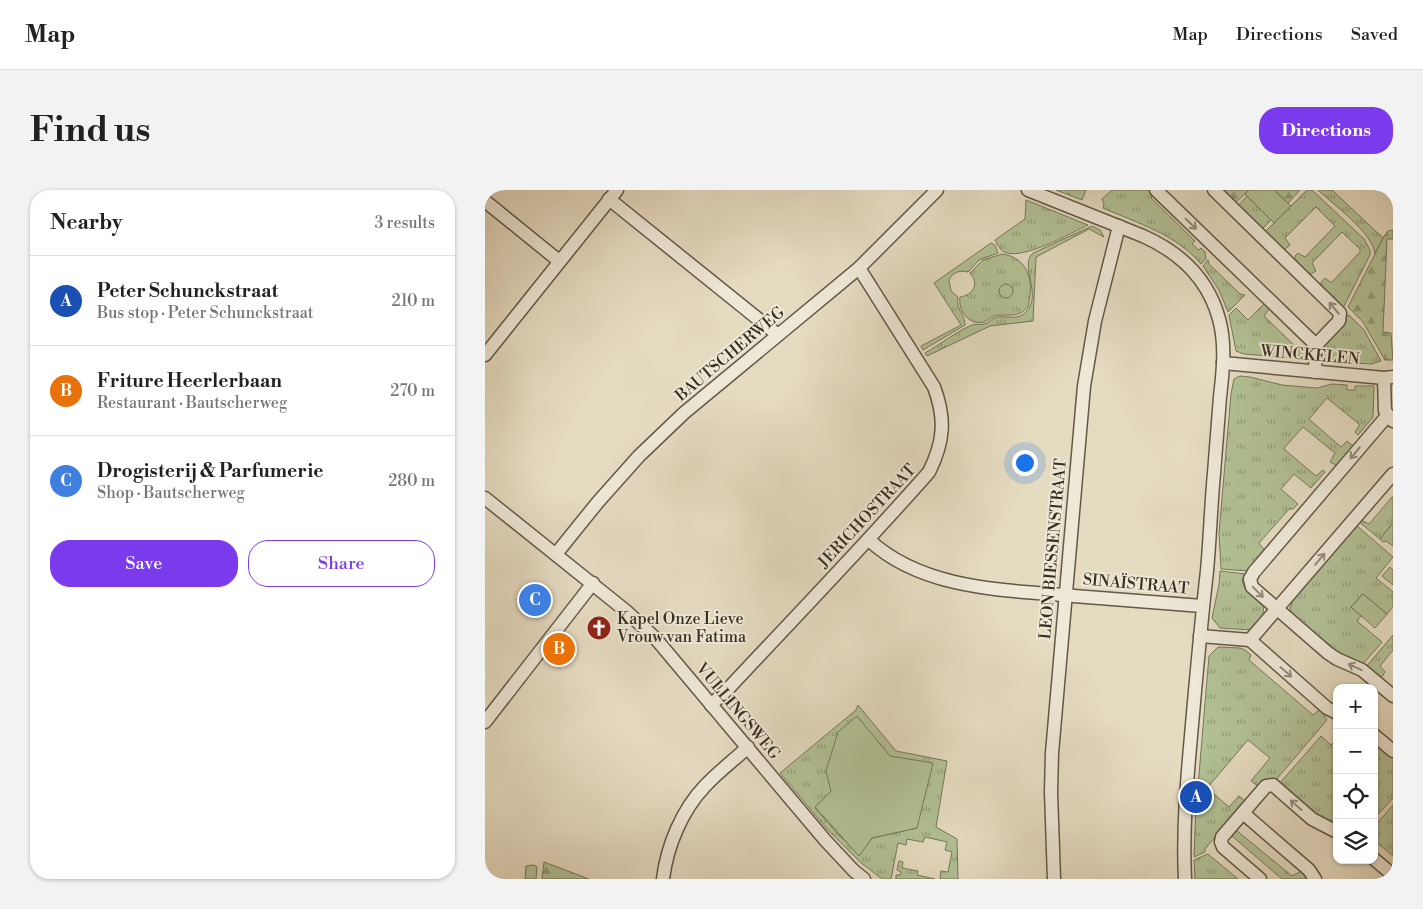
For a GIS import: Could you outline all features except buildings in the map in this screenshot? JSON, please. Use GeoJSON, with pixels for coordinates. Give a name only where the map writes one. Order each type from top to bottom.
{"type":"FeatureCollection","features":[{"type":"Feature","properties":{"kind":"street","name":"BAUTSCHERWEG"},"geometry":{"type":"LineString","coordinates":[[555,554],[639,456],[684,413],[859,268],[937,190]]}},
{"type":"Feature","properties":{"kind":"street"},"geometry":{"type":"LineString","coordinates":[[1028,190],[1161,244],[1176,254],[1195,272],[1208,292],[1219,320],[1223,363],[1207,570],[1202,606],[1183,835],[1185,879]]}},
{"type":"Feature","properties":{"kind":"street"},"geometry":{"type":"LineString","coordinates":[[1156,190],[1316,345]]}},
{"type":"Feature","properties":{"kind":"street"},"geometry":{"type":"LineString","coordinates":[[1214,190],[1340,313],[1339,321],[1316,345],[1315,372]]}},
{"type":"Feature","properties":{"kind":"street"},"geometry":{"type":"LineString","coordinates":[[485,355],[613,194],[777,335]]}},
{"type":"Feature","properties":{"kind":"street"},"geometry":{"type":"LineString","coordinates":[[485,202],[559,261]]}},
{"type":"Feature","properties":{"kind":"street","name":"LEON BIESSENSTRAAT"},"geometry":{"type":"LineString","coordinates":[[1054,879],[1051,831],[1051,782],[1065,595],[1084,386],[1088,354],[1119,226]]}},
{"type":"Feature","properties":{"kind":"street","name":"JERICHOSTRAAT"},"geometry":{"type":"LineString","coordinates":[[711,705],[869,540],[929,472],[943,431],[939,399],[934,387],[859,268]]}},
{"type":"Feature","properties":{"kind":"street","name":"WINCKELEN"},"geometry":{"type":"LineString","coordinates":[[1223,363],[1389,378]]}},
{"type":"Feature","properties":{"kind":"street"},"geometry":{"type":"LineString","coordinates":[[1389,378],[1385,412],[1390,418],[1252,576],[1250,583],[1277,610],[1328,653],[1362,670],[1393,696]]}},
{"type":"Feature","properties":{"kind":"street"},"geometry":{"type":"LineString","coordinates":[[1250,640],[1393,474]]}},
{"type":"Feature","properties":{"kind":"street","name":"VULLINGSWEG"},"geometry":{"type":"LineString","coordinates":[[485,498],[593,583],[656,639],[825,840],[854,871],[865,879]]}},
{"type":"Feature","properties":{"kind":"street","name":"SINAÏSTRAAT"},"geometry":{"type":"LineString","coordinates":[[869,540],[879,550],[906,565],[951,582],[997,589],[1202,606]]}},
{"type":"Feature","properties":{"kind":"street"},"geometry":{"type":"LineString","coordinates":[[485,722],[593,583]]}},
{"type":"Feature","properties":{"kind":"street"},"geometry":{"type":"LineString","coordinates":[[1200,636],[1250,640],[1327,708],[1333,711]]}},
{"type":"Feature","properties":{"kind":"street"},"geometry":{"type":"LineString","coordinates":[[1378,738],[1393,751]]}},
{"type":"Feature","properties":{"kind":"street"},"geometry":{"type":"LineString","coordinates":[[663,879],[673,838],[694,800],[705,786],[748,747]]}},
{"type":"Feature","properties":{"kind":"street"},"geometry":{"type":"LineString","coordinates":[[1260,879],[1223,847],[1221,842],[1222,837],[1266,786],[1275,787],[1312,819],[1333,830]]}},
{"type":"Feature","properties":{"kind":"street"},"geometry":{"type":"LineString","coordinates":[[1243,813],[1309,870],[1315,879]]}},
{"type":"Feature","properties":{"kind":"street"},"geometry":{"type":"LineString","coordinates":[[1378,862],[1393,875]]}},
{"type":"Feature","properties":{"kind":"green space"},"geometry":{"type":"Polygon","coordinates":[[[1056,190],[1086,190],[1082,200],[1056,190]]]}},
{"type":"Feature","properties":{"kind":"green space"},"geometry":{"type":"Polygon","coordinates":[[[1112,190],[1149,190],[1151,198],[1195,241],[1192,244],[1205,252],[1206,259],[1201,264],[1168,237],[1103,208],[1102,199],[1112,190]]]}},
{"type":"Feature","properties":{"kind":"green space"},"geometry":{"type":"Polygon","coordinates":[[[1222,190],[1249,190],[1235,203],[1222,190]]]}},
{"type":"Feature","properties":{"kind":"green space"},"geometry":{"type":"Polygon","coordinates":[[[1249,190],[1274,190],[1291,206],[1274,223],[1245,194],[1249,190]]]}},
{"type":"Feature","properties":{"kind":"green space"},"geometry":{"type":"Polygon","coordinates":[[[1274,190],[1300,190],[1288,203],[1274,190]]]}},
{"type":"Feature","properties":{"kind":"green space"},"geometry":{"type":"Polygon","coordinates":[[[1307,190],[1312,190],[1364,239],[1370,250],[1370,255],[1343,308],[1322,287],[1321,282],[1325,278],[1332,282],[1360,252],[1360,249],[1342,232],[1312,263],[1316,271],[1311,274],[1300,267],[1295,256],[1298,253],[1305,257],[1335,226],[1316,207],[1285,238],[1290,245],[1285,249],[1265,232],[1307,190]]]}},
{"type":"Feature","properties":{"kind":"green space"},"geometry":{"type":"Polygon","coordinates":[[[1318,190],[1332,190],[1383,238],[1375,254],[1368,237],[1360,228],[1318,190]]]}},
{"type":"Feature","properties":{"kind":"green space"},"geometry":{"type":"Polygon","coordinates":[[[1247,196],[1271,220],[1262,229],[1238,206],[1247,196]]]}},
{"type":"Feature","properties":{"kind":"green space"},"geometry":{"type":"Polygon","coordinates":[[[1026,200],[1088,225],[1034,250],[1012,254],[1004,252],[995,240],[1025,219],[1026,200]]]}},
{"type":"Feature","properties":{"kind":"green space"},"geometry":{"type":"Polygon","coordinates":[[[1092,226],[1100,230],[1104,237],[1089,229],[1036,257],[1033,321],[990,326],[927,356],[925,353],[967,327],[984,324],[998,317],[1019,316],[1027,311],[1031,304],[1032,296],[1028,265],[1029,258],[1033,253],[1092,226]]]}},
{"type":"Feature","properties":{"kind":"green space"},"geometry":{"type":"Polygon","coordinates":[[[1393,230],[1393,239],[1387,239],[1383,332],[1391,333],[1393,360],[1385,360],[1363,322],[1348,307],[1383,238],[1388,231],[1393,230]]]}},
{"type":"Feature","properties":{"kind":"green space"},"geometry":{"type":"Polygon","coordinates":[[[991,243],[995,245],[998,253],[979,260],[968,272],[954,273],[949,280],[951,291],[958,297],[958,305],[965,325],[923,350],[921,346],[961,325],[934,283],[991,243]]]}},
{"type":"Feature","properties":{"kind":"green space"},"geometry":{"type":"Polygon","coordinates":[[[1002,254],[1011,256],[1024,266],[1030,281],[1030,298],[1028,307],[1024,311],[1016,314],[994,316],[979,323],[969,320],[961,307],[960,297],[965,296],[974,288],[973,277],[970,273],[983,260],[1002,254]],[[1005,285],[999,293],[1007,298],[1012,294],[1012,287],[1005,285]]]}},
{"type":"Feature","properties":{"kind":"green space"},"geometry":{"type":"Polygon","coordinates":[[[1208,260],[1209,264],[1240,294],[1245,295],[1228,312],[1219,290],[1203,266],[1208,260]]]}},
{"type":"Feature","properties":{"kind":"green space"},"geometry":{"type":"Polygon","coordinates":[[[1006,284],[1011,286],[1013,291],[1011,296],[1006,298],[1001,296],[999,291],[1001,286],[1006,284]]]}},
{"type":"Feature","properties":{"kind":"green space"},"geometry":{"type":"Polygon","coordinates":[[[1264,304],[1269,309],[1264,316],[1299,350],[1303,347],[1305,349],[1306,359],[1244,354],[1236,351],[1229,315],[1236,308],[1248,320],[1264,304]]]}},
{"type":"Feature","properties":{"kind":"green space"},"geometry":{"type":"Polygon","coordinates":[[[1347,315],[1364,330],[1381,361],[1371,364],[1322,361],[1324,347],[1345,322],[1347,315]]]}},
{"type":"Feature","properties":{"kind":"green space"},"geometry":{"type":"Polygon","coordinates":[[[1240,376],[1282,385],[1317,388],[1332,384],[1347,385],[1347,390],[1355,390],[1355,386],[1374,386],[1373,417],[1358,435],[1355,432],[1359,424],[1327,398],[1309,419],[1341,447],[1347,441],[1353,446],[1338,466],[1330,462],[1335,453],[1303,427],[1285,447],[1284,449],[1316,476],[1323,470],[1325,472],[1311,488],[1294,474],[1281,489],[1298,504],[1293,509],[1289,509],[1259,543],[1265,550],[1248,571],[1221,569],[1219,533],[1231,394],[1234,379],[1240,376]]]}},
{"type":"Feature","properties":{"kind":"green space"},"geometry":{"type":"Polygon","coordinates":[[[1393,496],[1393,523],[1380,539],[1359,522],[1361,520],[1369,524],[1393,496]]]}},
{"type":"Feature","properties":{"kind":"green space"},"geometry":{"type":"Polygon","coordinates":[[[1393,523],[1393,546],[1380,539],[1393,523]]]}},
{"type":"Feature","properties":{"kind":"green space"},"geometry":{"type":"Polygon","coordinates":[[[1356,525],[1393,557],[1376,578],[1393,592],[1393,607],[1387,614],[1363,594],[1351,607],[1361,616],[1357,621],[1382,642],[1363,664],[1332,649],[1292,615],[1290,608],[1294,598],[1356,525]]]}},
{"type":"Feature","properties":{"kind":"green space"},"geometry":{"type":"Polygon","coordinates":[[[1390,567],[1393,570],[1393,585],[1382,576],[1390,567]]]}},
{"type":"Feature","properties":{"kind":"green space"},"geometry":{"type":"Polygon","coordinates":[[[1220,571],[1246,574],[1242,580],[1245,589],[1262,604],[1263,608],[1261,618],[1252,630],[1220,628],[1212,618],[1220,571]]]}},
{"type":"Feature","properties":{"kind":"green space"},"geometry":{"type":"Polygon","coordinates":[[[1363,594],[1387,614],[1375,628],[1351,607],[1363,594]]]}},
{"type":"Feature","properties":{"kind":"green space"},"geometry":{"type":"Polygon","coordinates":[[[1393,635],[1393,650],[1380,666],[1385,672],[1381,678],[1366,667],[1393,635]]]}},
{"type":"Feature","properties":{"kind":"green space"},"geometry":{"type":"Polygon","coordinates":[[[1218,647],[1245,650],[1251,655],[1249,660],[1313,715],[1320,709],[1327,720],[1275,781],[1258,786],[1251,781],[1270,758],[1248,740],[1207,788],[1229,807],[1239,796],[1245,801],[1205,849],[1205,852],[1194,857],[1196,803],[1199,804],[1199,799],[1197,798],[1209,656],[1218,647]]]}},
{"type":"Feature","properties":{"kind":"green space"},"geometry":{"type":"Polygon","coordinates":[[[858,705],[896,751],[947,761],[936,827],[957,839],[958,879],[940,879],[941,871],[948,872],[952,852],[945,850],[947,842],[925,837],[923,842],[907,839],[906,845],[898,843],[891,879],[882,879],[860,862],[827,829],[780,773],[856,710],[858,705]],[[831,791],[815,808],[859,855],[872,838],[917,828],[831,791]]]}},
{"type":"Feature","properties":{"kind":"green space"},"geometry":{"type":"Polygon","coordinates":[[[857,716],[890,756],[933,763],[917,828],[872,838],[859,856],[815,807],[831,791],[826,771],[838,732],[857,716]]]}},
{"type":"Feature","properties":{"kind":"green space"},"geometry":{"type":"Polygon","coordinates":[[[1321,736],[1331,745],[1333,743],[1333,824],[1320,818],[1279,784],[1321,736]]]}},
{"type":"Feature","properties":{"kind":"green space"},"geometry":{"type":"Polygon","coordinates":[[[1378,745],[1393,758],[1393,798],[1378,815],[1378,745]]]}},
{"type":"Feature","properties":{"kind":"green space"},"geometry":{"type":"Polygon","coordinates":[[[1393,805],[1393,856],[1378,843],[1378,822],[1393,805]]]}},
{"type":"Feature","properties":{"kind":"green space"},"geometry":{"type":"Polygon","coordinates":[[[1236,830],[1292,876],[1301,871],[1308,879],[1282,879],[1232,836],[1236,830]]]}},
{"type":"Feature","properties":{"kind":"green space"},"geometry":{"type":"Polygon","coordinates":[[[1208,854],[1238,879],[1195,879],[1194,860],[1208,854]]]}},
{"type":"Feature","properties":{"kind":"green space"},"geometry":{"type":"Polygon","coordinates":[[[899,861],[903,862],[902,868],[918,871],[917,875],[935,879],[896,879],[896,875],[900,875],[901,872],[897,870],[899,861]]]}},
{"type":"Feature","properties":{"kind":"green space"},"geometry":{"type":"Polygon","coordinates":[[[544,862],[589,879],[542,879],[544,862]]]}},
{"type":"Feature","properties":{"kind":"green space"},"geometry":{"type":"Polygon","coordinates":[[[534,865],[537,867],[536,879],[525,879],[526,866],[534,865]]]}},
{"type":"Feature","properties":{"kind":"place","name":"Drogisterij & Parfumerie"},"geometry":{"type":"Point","coordinates":[535,600]}},
{"type":"Feature","properties":{"kind":"place","name":"Kapel Onze Lieve Vrouw van Fatima"},"geometry":{"type":"Point","coordinates":[599,628]}},
{"type":"Feature","properties":{"kind":"place","name":"Friture Heerlerbaan"},"geometry":{"type":"Point","coordinates":[559,649]}},
{"type":"Feature","properties":{"kind":"place","name":"Peter Schunckstraat"},"geometry":{"type":"Point","coordinates":[1196,797]}}]}
